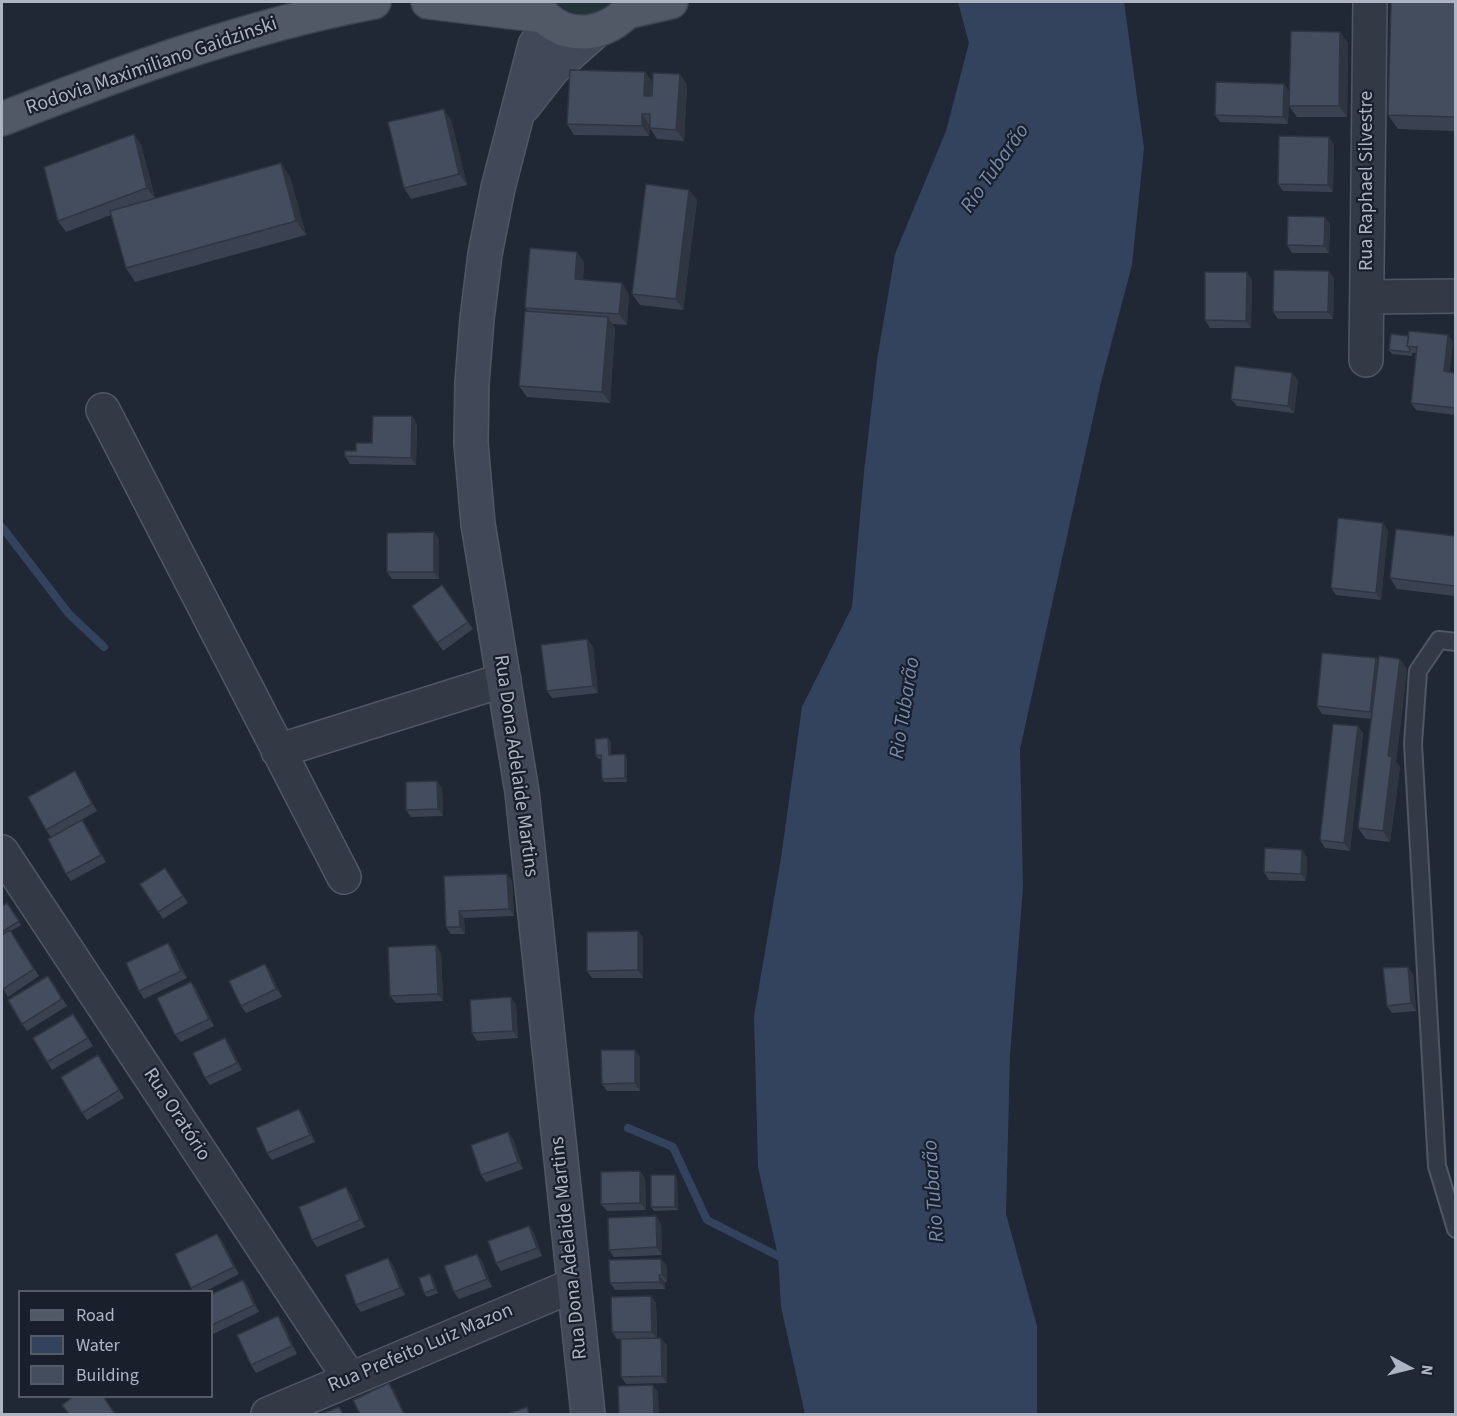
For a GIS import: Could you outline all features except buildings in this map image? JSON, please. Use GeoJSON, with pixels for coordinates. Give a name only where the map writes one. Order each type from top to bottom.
{"type":"FeatureCollection","features":[{"type":"Feature","properties":{"kind":"main road","name":"Rodovia Maximiliano Gaidzinski"},"geometry":{"type":"LineString","coordinates":[[2,119],[74,90],[207,45],[330,10],[374,2]]}},
{"type":"Feature","properties":{"kind":"main road"},"geometry":{"type":"LineString","coordinates":[[428,2],[543,13],[573,31],[596,31],[613,24],[631,7],[671,2]]}},
{"type":"Feature","properties":{"kind":"street","name":"Rua Raphael Silvestre"},"geometry":{"type":"LineString","coordinates":[[1366,360],[1370,2]]}},
{"type":"Feature","properties":{"kind":"street","name":"Rua Dona Adelaide Martins"},"geometry":{"type":"LineString","coordinates":[[543,13],[498,188],[485,254],[472,383],[471,443],[478,524],[522,792],[588,1414]]}},
{"type":"Feature","properties":{"kind":"street","name":"Rua Dona Adelaide Martins"},"geometry":{"type":"LineString","coordinates":[[515,120],[534,91],[553,69],[596,31]]}},
{"type":"Feature","properties":{"kind":"street"},"geometry":{"type":"LineString","coordinates":[[1367,297],[1455,296]]}},
{"type":"Feature","properties":{"kind":"street"},"geometry":{"type":"LineString","coordinates":[[103,410],[344,877]]}},
{"type":"Feature","properties":{"kind":"street"},"geometry":{"type":"LineString","coordinates":[[278,751],[504,680]]}},
{"type":"Feature","properties":{"kind":"street","name":"Rua Oratório"},"geometry":{"type":"LineString","coordinates":[[2,852],[350,1379]]}},
{"type":"Feature","properties":{"kind":"street","name":"Rua Prefeito Luiz Mazon"},"geometry":{"type":"LineString","coordinates":[[268,1414],[574,1285]]}},
{"type":"Feature","properties":{"kind":"lane"},"geometry":{"type":"LineString","coordinates":[[1455,642],[1439,640],[1418,671],[1413,744],[1437,1166],[1455,1228]]}},
{"type":"Feature","properties":{"kind":"green space"},"geometry":{"type":"Polygon","coordinates":[[[556,2],[614,2],[592,14],[578,14],[563,8],[556,2]]]}},
{"type":"Feature","properties":{"kind":"water","name":"Rio Tubarão"},"geometry":{"type":"Polygon","coordinates":[[[958,2],[1124,2],[1144,148],[1132,265],[1101,382],[1020,749],[1023,887],[1010,1055],[1006,1214],[1037,1326],[1037,1414],[805,1414],[781,1307],[778,1256],[758,1167],[754,1016],[781,858],[802,707],[852,607],[877,360],[895,254],[946,131],[969,43],[958,2]]]}},
{"type":"Feature","properties":{"kind":"waterway"},"geometry":{"type":"LineString","coordinates":[[2,527],[69,614],[104,647]]}},
{"type":"Feature","properties":{"kind":"waterway"},"geometry":{"type":"LineString","coordinates":[[628,1128],[673,1147],[707,1220],[788,1259]]}}]}
